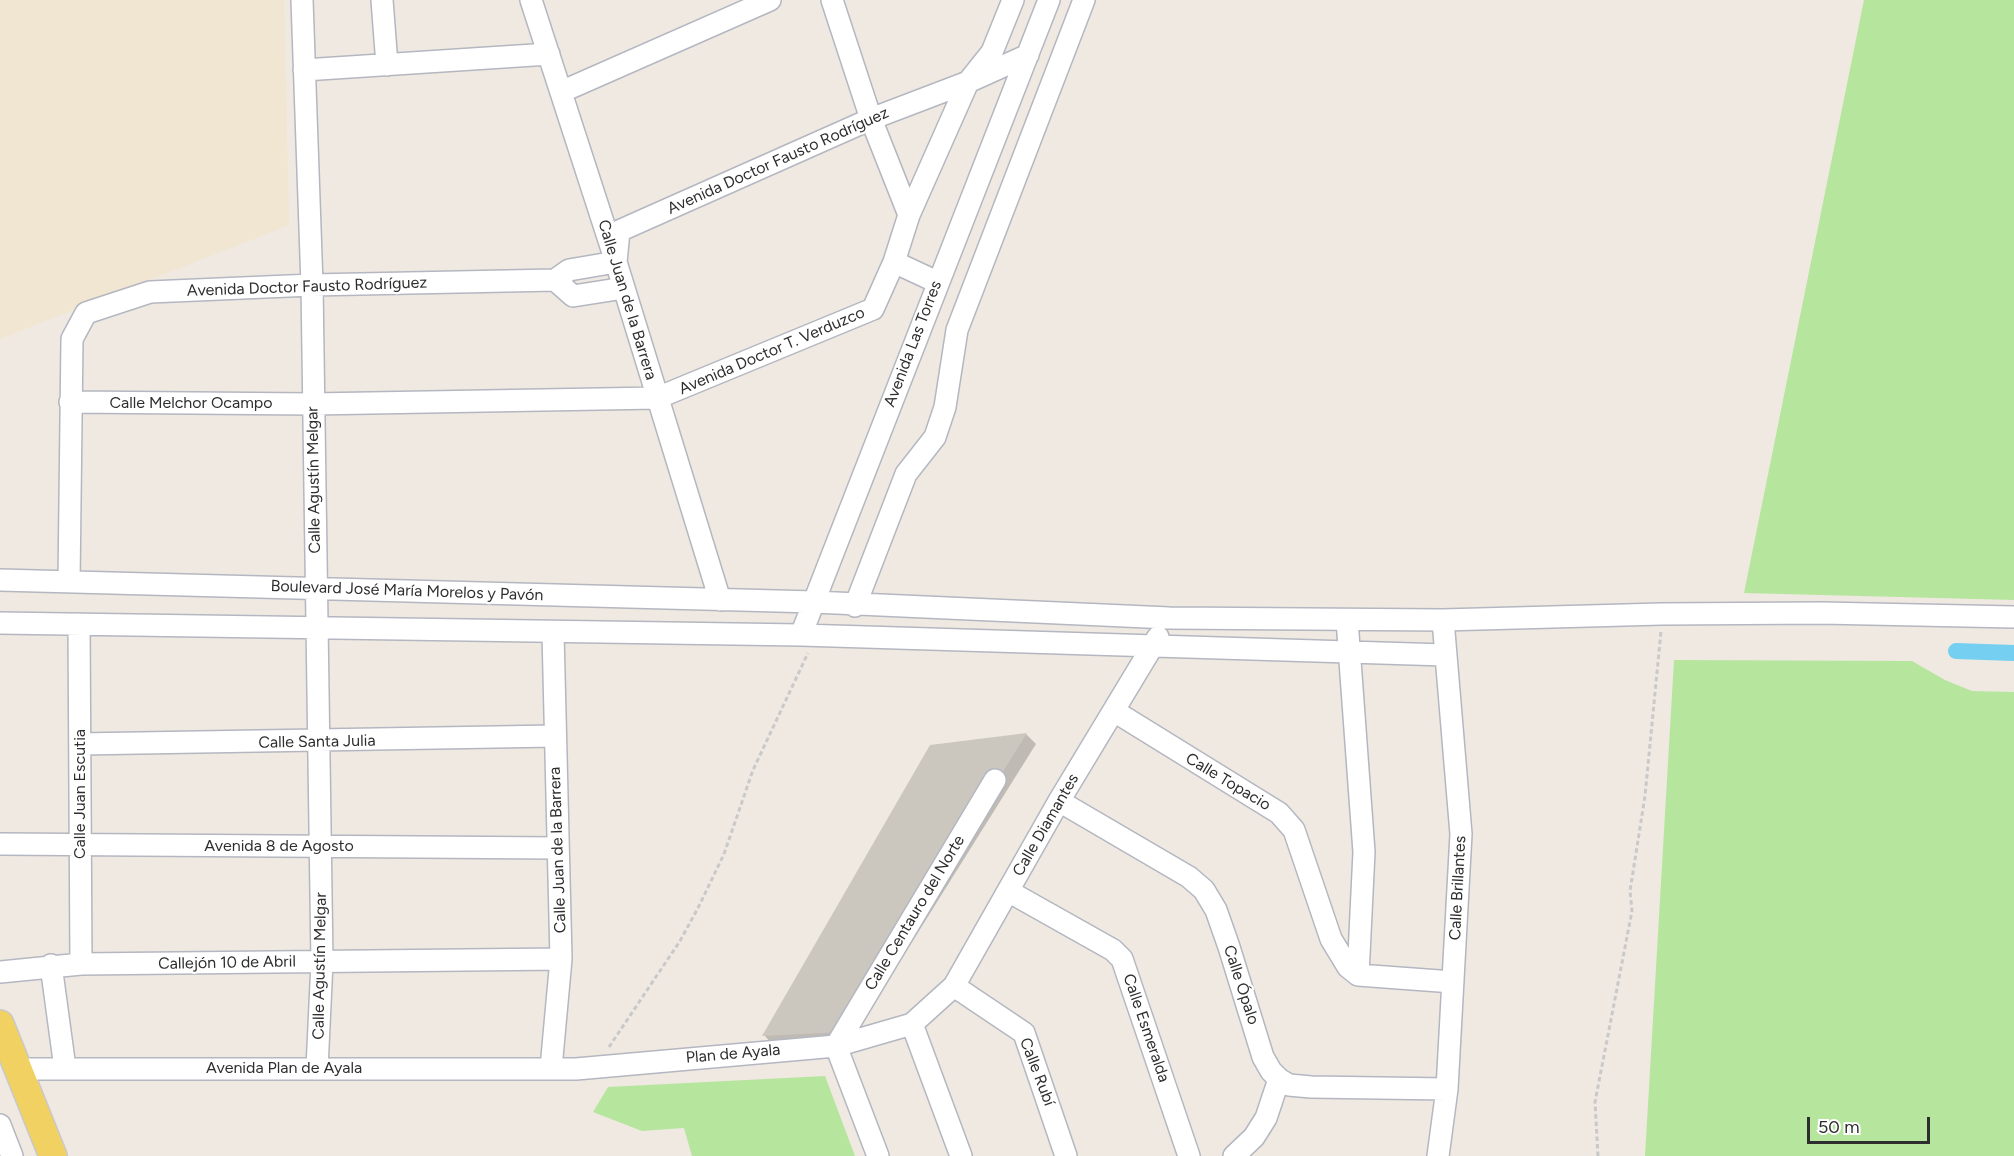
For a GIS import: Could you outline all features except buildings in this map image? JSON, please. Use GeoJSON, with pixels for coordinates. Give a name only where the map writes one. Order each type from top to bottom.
{"type":"FeatureCollection","features":[{"type":"Feature","properties":{"kind":"main road"},"geometry":{"type":"LineString","coordinates":[[0,1024],[53,1156]]}},
{"type":"Feature","properties":{"kind":"street","name":"Calle Agustín Melgar"},"geometry":{"type":"LineString","coordinates":[[302,0],[312,285],[319,742],[322,962],[317,1068]]}},
{"type":"Feature","properties":{"kind":"street"},"geometry":{"type":"LineString","coordinates":[[382,0],[387,65]]}},
{"type":"Feature","properties":{"kind":"street","name":"Calle Juan de la Barrera"},"geometry":{"type":"LineString","coordinates":[[531,0],[616,262],[720,600]]}},
{"type":"Feature","properties":{"kind":"street"},"geometry":{"type":"LineString","coordinates":[[561,92],[770,0]]}},
{"type":"Feature","properties":{"kind":"street"},"geometry":{"type":"LineString","coordinates":[[832,0],[871,119],[909,215]]}},
{"type":"Feature","properties":{"kind":"street"},"geometry":{"type":"LineString","coordinates":[[909,215],[969,82],[992,52],[1013,0]]}},
{"type":"Feature","properties":{"kind":"street","name":"Avenida Las Torres"},"geometry":{"type":"LineString","coordinates":[[809,635],[814,602],[1048,0]]}},
{"type":"Feature","properties":{"kind":"street"},"geometry":{"type":"LineString","coordinates":[[855,606],[906,474],[935,437],[945,407],[957,330],[1084,0]]}},
{"type":"Feature","properties":{"kind":"street"},"geometry":{"type":"LineString","coordinates":[[304,70],[549,54]]}},
{"type":"Feature","properties":{"kind":"street","name":"Avenida Doctor Fausto Rodríguez"},"geometry":{"type":"LineString","coordinates":[[70,402],[72,339],[86,313],[97,308],[150,292],[312,285],[555,280],[569,270],[616,262],[619,231],[871,119],[969,82],[1028,55]]}},
{"type":"Feature","properties":{"kind":"street","name":"Avenida Doctor T. Verduzco"},"geometry":{"type":"LineString","coordinates":[[657,398],[873,309],[894,262],[909,215]]}},
{"type":"Feature","properties":{"kind":"street"},"geometry":{"type":"LineString","coordinates":[[894,262],[937,282]]}},
{"type":"Feature","properties":{"kind":"street"},"geometry":{"type":"LineString","coordinates":[[555,280],[573,296],[624,288]]}},
{"type":"Feature","properties":{"kind":"street","name":"Calle Melchor Ocampo"},"geometry":{"type":"LineString","coordinates":[[70,402],[313,404],[657,398]]}},
{"type":"Feature","properties":{"kind":"street"},"geometry":{"type":"LineString","coordinates":[[69,582],[70,402]]}},
{"type":"Feature","properties":{"kind":"street","name":"Boulevard José María Morelos y Pavón"},"geometry":{"type":"LineString","coordinates":[[0,580],[814,602],[855,606],[1169,618],[1443,620],[1661,614],[1822,613],[2014,617]]}},
{"type":"Feature","properties":{"kind":"street","name":"Calle Diamantes"},"geometry":{"type":"LineString","coordinates":[[912,1024],[954,986],[1059,801],[1169,618]]}},
{"type":"Feature","properties":{"kind":"street"},"geometry":{"type":"LineString","coordinates":[[1347,620],[1347,652],[1364,852],[1358,975],[1453,982]]}},
{"type":"Feature","properties":{"kind":"street","name":"Calle Brillantes"},"geometry":{"type":"LineString","coordinates":[[1438,1156],[1447,1089],[1461,834],[1443,620]]}},
{"type":"Feature","properties":{"kind":"street"},"geometry":{"type":"LineString","coordinates":[[0,623],[809,635],[1446,655]]}},
{"type":"Feature","properties":{"kind":"street","name":"Calle Juan Escutia"},"geometry":{"type":"LineString","coordinates":[[79,624],[81,964]]}},
{"type":"Feature","properties":{"kind":"street","name":"Calle Juan de la Barrera"},"geometry":{"type":"LineString","coordinates":[[551,1068],[561,959],[553,633]]}},
{"type":"Feature","properties":{"kind":"street","name":"Calle Topacio"},"geometry":{"type":"LineString","coordinates":[[1114,711],[1280,813],[1294,830],[1337,952],[1348,967],[1358,975]]}},
{"type":"Feature","properties":{"kind":"street","name":"Calle Santa Julia"},"geometry":{"type":"LineString","coordinates":[[80,744],[319,742],[555,736]]}},
{"type":"Feature","properties":{"kind":"street","name":"Calle Centauro del Norte"},"geometry":{"type":"LineString","coordinates":[[836,1046],[995,780]]}},
{"type":"Feature","properties":{"kind":"street","name":"Calle Ópalo"},"geometry":{"type":"LineString","coordinates":[[1059,801],[1189,877],[1204,890],[1216,910],[1263,1057],[1279,1079]]}},
{"type":"Feature","properties":{"kind":"street","name":"Avenida 8 de Agosto"},"geometry":{"type":"LineString","coordinates":[[0,844],[557,848]]}},
{"type":"Feature","properties":{"kind":"street","name":"Calle Esmeralda"},"geometry":{"type":"LineString","coordinates":[[1008,891],[1108,947],[1122,959],[1189,1156]]}},
{"type":"Feature","properties":{"kind":"street","name":"Callejón 10 de Abril"},"geometry":{"type":"LineString","coordinates":[[0,972],[51,965],[81,964],[561,959]]}},
{"type":"Feature","properties":{"kind":"street"},"geometry":{"type":"LineString","coordinates":[[51,965],[65,1068]]}},
{"type":"Feature","properties":{"kind":"street","name":"Calle Rubí"},"geometry":{"type":"LineString","coordinates":[[954,986],[1024,1033],[1066,1156]]}},
{"type":"Feature","properties":{"kind":"street"},"geometry":{"type":"LineString","coordinates":[[912,1024],[961,1156]]}},
{"type":"Feature","properties":{"kind":"street","name":"Plan de Ayala"},"geometry":{"type":"LineString","coordinates":[[551,1068],[836,1046],[912,1024]]}},
{"type":"Feature","properties":{"kind":"street"},"geometry":{"type":"LineString","coordinates":[[836,1046],[878,1156]]}},
{"type":"Feature","properties":{"kind":"street","name":"Avenida Plan de Ayala"},"geometry":{"type":"LineString","coordinates":[[18,1069],[551,1068]]}},
{"type":"Feature","properties":{"kind":"street"},"geometry":{"type":"LineString","coordinates":[[1234,1156],[1254,1137],[1266,1118],[1279,1079],[1289,1084],[1311,1087],[1447,1089]]}},
{"type":"Feature","properties":{"kind":"street"},"geometry":{"type":"LineString","coordinates":[[0,1125],[12,1156]]}},
{"type":"Feature","properties":{"kind":"path"},"geometry":{"type":"LineString","coordinates":[[1598,1156],[1595,1102],[1632,911],[1630,891],[1645,796],[1661,614]]}},
{"type":"Feature","properties":{"kind":"path"},"geometry":{"type":"LineString","coordinates":[[597,1065],[680,941],[698,908],[724,854],[753,770],[809,635]]}},
{"type":"Feature","properties":{"kind":"shaded area"},"geometry":{"type":"Polygon","coordinates":[[[0,0],[284,0],[289,225],[0,339],[0,0]]]}},
{"type":"Feature","properties":{"kind":"green space"},"geometry":{"type":"Polygon","coordinates":[[[1864,0],[2014,0],[2014,600],[1744,593],[1864,0]]]}},
{"type":"Feature","properties":{"kind":"green space"},"geometry":{"type":"Polygon","coordinates":[[[1674,660],[1912,661],[1945,680],[1972,691],[2014,692],[2014,1156],[1645,1156],[1674,660]]]}},
{"type":"Feature","properties":{"kind":"green space"},"geometry":{"type":"Polygon","coordinates":[[[825,1076],[855,1156],[692,1156],[684,1128],[642,1131],[593,1112],[608,1087],[825,1076]]]}},
{"type":"Feature","properties":{"kind":"waterway"},"geometry":{"type":"LineString","coordinates":[[1956,651],[2014,653]]}}]}
